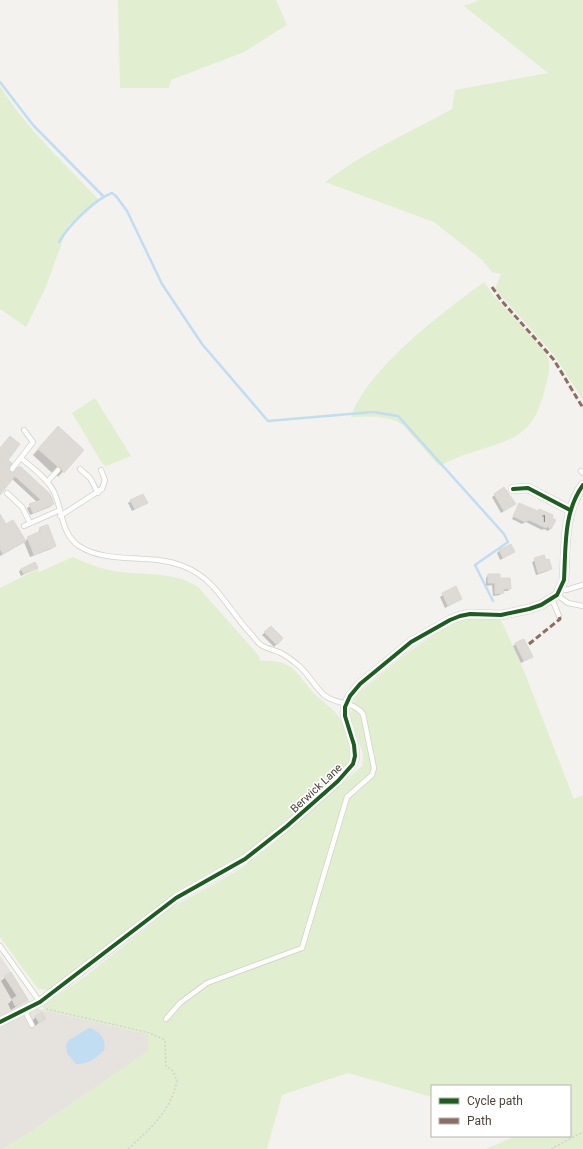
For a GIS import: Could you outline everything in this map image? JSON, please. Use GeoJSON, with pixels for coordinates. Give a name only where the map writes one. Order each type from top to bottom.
{"type":"FeatureCollection","features":[{"type":"Feature","properties":{"kind":"street"},"geometry":{"type":"LineString","coordinates":[[346,704],[350,696],[360,684],[411,642],[450,620],[470,614],[501,615],[529,609],[557,594],[564,580],[567,526],[570,510],[583,485]]}},
{"type":"Feature","properties":{"kind":"street"},"geometry":{"type":"LineString","coordinates":[[513,489],[528,488],[570,510]]}},
{"type":"Feature","properties":{"kind":"street","name":"Berwick Lane"},"geometry":{"type":"LineString","coordinates":[[0,1022],[37,1004],[176,898],[245,859],[287,826],[338,781],[353,764],[355,756],[354,745],[345,716],[346,704]]}},
{"type":"Feature","properties":{"kind":"lane"},"geometry":{"type":"LineString","coordinates":[[12,469],[33,442],[24,430]]}},
{"type":"Feature","properties":{"kind":"lane"},"geometry":{"type":"LineString","coordinates":[[21,458],[48,482],[57,500],[62,523],[72,539],[80,546],[103,555],[182,565],[198,573],[209,581],[239,621],[261,645],[282,653],[300,666],[316,688],[330,699],[358,708],[363,714],[374,768],[372,775],[347,797],[302,948],[207,983],[180,1003],[166,1019]]}},
{"type":"Feature","properties":{"kind":"lane"},"geometry":{"type":"LineString","coordinates":[[80,469],[90,478],[98,493]]}},
{"type":"Feature","properties":{"kind":"lane"},"geometry":{"type":"LineString","coordinates":[[48,482],[58,470]]}},
{"type":"Feature","properties":{"kind":"lane"},"geometry":{"type":"LineString","coordinates":[[24,526],[60,513],[98,493],[104,485],[105,480],[101,470]]}},
{"type":"Feature","properties":{"kind":"lane"},"geometry":{"type":"LineString","coordinates":[[7,493],[22,507],[30,523]]}},
{"type":"Feature","properties":{"kind":"lane"},"geometry":{"type":"LineString","coordinates":[[557,594],[583,585]]}},
{"type":"Feature","properties":{"kind":"lane"},"geometry":{"type":"LineString","coordinates":[[557,594],[568,603],[583,606]]}},
{"type":"Feature","properties":{"kind":"lane"},"geometry":{"type":"LineString","coordinates":[[557,594],[559,616]]}},
{"type":"Feature","properties":{"kind":"lane"},"geometry":{"type":"LineString","coordinates":[[0,946],[37,1004]]}},
{"type":"Feature","properties":{"kind":"lane"},"geometry":{"type":"LineString","coordinates":[[25,1011],[32,1025]]}},
{"type":"Feature","properties":{"kind":"path"},"geometry":{"type":"LineString","coordinates":[[37,1004],[150,1033],[165,1040],[166,1066],[172,1071],[177,1081],[174,1096],[156,1124],[128,1149]]}},
{"type":"Feature","properties":{"kind":"path"},"geometry":{"type":"LineString","coordinates":[[551,1149],[583,1132]]}},
{"type":"Feature","properties":{"kind":"shaded area"},"geometry":{"type":"Polygon","coordinates":[[[0,955],[34,1008],[148,1034],[148,1051],[29,1133],[3,1149],[0,1149],[0,955]]]}},
{"type":"Feature","properties":{"kind":"green space"},"geometry":{"type":"Polygon","coordinates":[[[118,0],[276,0],[287,25],[244,52],[171,80],[169,88],[120,88],[118,0]]]}},
{"type":"Feature","properties":{"kind":"green space"},"geometry":{"type":"Polygon","coordinates":[[[479,0],[583,0],[583,400],[554,355],[495,289],[501,274],[492,272],[482,260],[434,222],[325,182],[355,161],[452,109],[455,90],[548,73],[464,6],[479,0]]]}},
{"type":"Feature","properties":{"kind":"green space"},"geometry":{"type":"Polygon","coordinates":[[[0,86],[33,131],[98,199],[68,226],[45,289],[26,327],[0,309],[0,86]]]}},
{"type":"Feature","properties":{"kind":"green space"},"geometry":{"type":"Polygon","coordinates":[[[484,282],[494,296],[548,357],[549,374],[535,417],[528,426],[520,434],[510,439],[451,460],[439,466],[403,425],[391,419],[385,418],[364,416],[351,417],[360,399],[389,361],[428,325],[484,282]]]}},
{"type":"Feature","properties":{"kind":"green space"},"geometry":{"type":"Polygon","coordinates":[[[95,398],[131,456],[106,466],[102,463],[72,413],[95,398]]]}},
{"type":"Feature","properties":{"kind":"green space"},"geometry":{"type":"Polygon","coordinates":[[[73,557],[108,570],[171,576],[190,582],[198,587],[259,656],[260,661],[281,662],[294,670],[318,697],[334,711],[347,734],[350,754],[348,762],[342,773],[243,856],[176,893],[50,990],[38,989],[0,937],[0,588],[38,569],[39,572],[73,557]]]}},
{"type":"Feature","properties":{"kind":"green space"},"geometry":{"type":"Polygon","coordinates":[[[480,618],[501,620],[522,666],[574,799],[583,795],[583,1149],[486,1149],[514,1137],[571,1137],[571,1085],[431,1085],[431,1097],[348,1073],[282,1095],[267,1149],[3,1149],[29,1133],[148,1051],[148,1034],[43,1010],[43,1006],[87,975],[171,908],[242,868],[273,844],[362,766],[363,754],[350,715],[356,695],[407,653],[441,630],[466,619],[480,618]]]}},
{"type":"Feature","properties":{"kind":"water"},"geometry":{"type":"Polygon","coordinates":[[[89,1028],[96,1031],[101,1036],[105,1046],[104,1050],[92,1060],[76,1064],[67,1053],[66,1045],[69,1040],[89,1028]]]}},
{"type":"Feature","properties":{"kind":"building"},"geometry":{"type":"Polygon","coordinates":[[[58,426],[84,450],[64,473],[61,468],[38,449],[58,426]]]}},
{"type":"Feature","properties":{"kind":"building"},"geometry":{"type":"Polygon","coordinates":[[[10,436],[20,444],[8,460],[12,463],[9,471],[13,473],[18,467],[21,467],[50,494],[54,504],[33,513],[29,504],[41,500],[15,476],[0,495],[0,448],[10,436]]]}},
{"type":"Feature","properties":{"kind":"building"},"geometry":{"type":"Polygon","coordinates":[[[504,487],[516,504],[504,511],[494,494],[504,487]]]}},
{"type":"Feature","properties":{"kind":"building"},"geometry":{"type":"Polygon","coordinates":[[[143,494],[148,503],[135,509],[130,500],[143,494]]]}},
{"type":"Feature","properties":{"kind":"building"},"geometry":{"type":"Polygon","coordinates":[[[519,503],[538,511],[539,509],[553,515],[552,518],[556,520],[551,529],[547,526],[546,528],[529,520],[525,522],[513,516],[519,503]]]}},
{"type":"Feature","properties":{"kind":"building"},"geometry":{"type":"Polygon","coordinates":[[[0,514],[6,524],[13,520],[26,541],[3,554],[0,549],[0,514]]]}},
{"type":"Feature","properties":{"kind":"building"},"geometry":{"type":"Polygon","coordinates":[[[48,525],[56,546],[34,555],[27,537],[41,531],[39,528],[48,525]]]}},
{"type":"Feature","properties":{"kind":"building"},"geometry":{"type":"Polygon","coordinates":[[[511,544],[515,552],[503,558],[499,550],[511,544]]]}},
{"type":"Feature","properties":{"kind":"building"},"geometry":{"type":"Polygon","coordinates":[[[544,555],[546,560],[549,559],[552,569],[538,573],[534,558],[544,555]]]}},
{"type":"Feature","properties":{"kind":"building"},"geometry":{"type":"Polygon","coordinates":[[[35,562],[38,568],[24,574],[21,569],[35,562]]]}},
{"type":"Feature","properties":{"kind":"building"},"geometry":{"type":"Polygon","coordinates":[[[488,574],[500,574],[500,578],[510,578],[511,589],[503,589],[504,593],[495,594],[495,583],[488,583],[488,574]]]}},
{"type":"Feature","properties":{"kind":"building"},"geometry":{"type":"Polygon","coordinates":[[[456,586],[462,599],[448,606],[442,593],[456,586]]]}},
{"type":"Feature","properties":{"kind":"building"},"geometry":{"type":"Polygon","coordinates":[[[271,626],[283,638],[277,645],[264,632],[271,626]]]}},
{"type":"Feature","properties":{"kind":"building"},"geometry":{"type":"Polygon","coordinates":[[[524,639],[533,657],[524,661],[515,643],[524,639]]]}},
{"type":"Feature","properties":{"kind":"building"},"geometry":{"type":"Polygon","coordinates":[[[11,972],[28,1000],[15,1006],[12,999],[17,996],[4,976],[11,972]]]}},
{"type":"Feature","properties":{"kind":"building"},"geometry":{"type":"Polygon","coordinates":[[[42,1012],[46,1019],[39,1023],[35,1016],[42,1012]]]}},
{"type":"Feature","properties":{"kind":"waterway"},"geometry":{"type":"LineString","coordinates":[[0,82],[33,125],[103,196]]}},
{"type":"Feature","properties":{"kind":"waterway"},"geometry":{"type":"LineString","coordinates":[[59,242],[82,214],[105,196],[112,193],[127,211],[162,284],[202,344],[268,421],[373,412],[398,416],[504,534],[508,542],[475,565],[493,601]]}},
{"type":"Feature","properties":{"kind":"marked path"},"geometry":{"type":"LineString","coordinates":[[492,287],[501,300],[554,360],[583,408]]}},
{"type":"Feature","properties":{"kind":"marked path"},"geometry":{"type":"LineString","coordinates":[[529,644],[560,619],[559,616]]}},
{"type":"Feature","properties":{"kind":"cycle path"},"geometry":{"type":"LineString","coordinates":[[0,1022],[40,1002],[176,898],[245,859],[287,826],[338,781],[353,764],[355,756],[354,745],[345,716],[345,707],[350,696],[360,684],[411,642],[460,616],[470,614],[501,615],[529,609],[541,605],[557,595],[564,580],[569,519],[572,507],[583,485]]}},
{"type":"Feature","properties":{"kind":"cycle path"},"geometry":{"type":"LineString","coordinates":[[513,489],[528,488],[570,510]]}}]}
